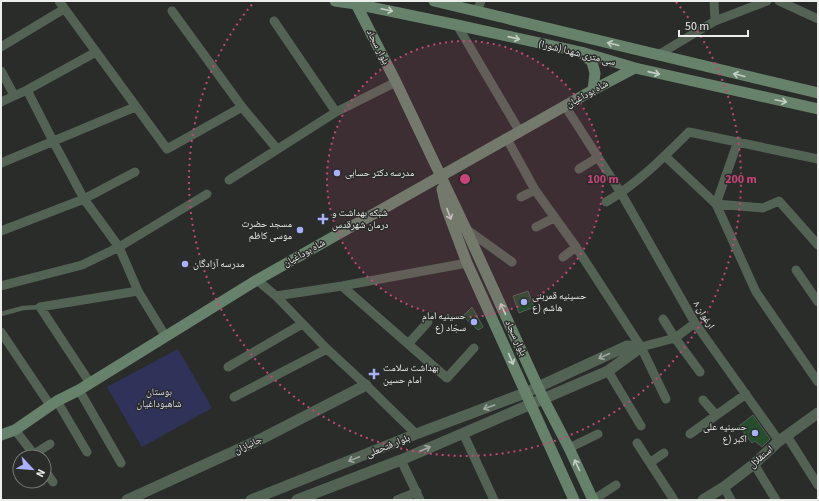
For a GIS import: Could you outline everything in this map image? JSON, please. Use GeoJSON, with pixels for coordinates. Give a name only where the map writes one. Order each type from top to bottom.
{"type":"FeatureCollection","features":[{"type":"Feature","properties":{"kind":"main road","name":"سی متری شهدا (شورا)"},"geometry":{"type":"LineString","coordinates":[[335,1],[356,4],[581,52],[635,68],[818,109]]}},
{"type":"Feature","properties":{"kind":"main road","name":"سی متری شهدا (شورا)"},"geometry":{"type":"LineString","coordinates":[[434,1],[479,6],[658,55],[818,93]]}},
{"type":"Feature","properties":{"kind":"main road","name":"بلوار سجاد"},"geometry":{"type":"LineString","coordinates":[[356,4],[396,82],[466,229],[543,398],[569,448],[593,500]]}},
{"type":"Feature","properties":{"kind":"main road"},"geometry":{"type":"LineString","coordinates":[[581,52],[592,62],[595,73],[593,90]]}},
{"type":"Feature","properties":{"kind":"main road","name":"شاه بوداغیان"},"geometry":{"type":"LineString","coordinates":[[1,435],[15,430],[54,403],[79,390],[257,280],[593,90],[635,68]]}},
{"type":"Feature","properties":{"kind":"main road"},"geometry":{"type":"LineString","coordinates":[[756,96],[760,80]]}},
{"type":"Feature","properties":{"kind":"main road","name":"بلوار سجاد"},"geometry":{"type":"LineString","coordinates":[[440,176],[446,207],[467,263],[574,500]]}},
{"type":"Feature","properties":{"kind":"main road"},"geometry":{"type":"LineString","coordinates":[[498,331],[511,326]]}},
{"type":"Feature","properties":{"kind":"street"},"geometry":{"type":"LineString","coordinates":[[714,1],[715,21]]}},
{"type":"Feature","properties":{"kind":"street"},"geometry":{"type":"LineString","coordinates":[[658,55],[715,21],[767,1]]}},
{"type":"Feature","properties":{"kind":"street"},"geometry":{"type":"LineString","coordinates":[[779,1],[818,19]]}},
{"type":"Feature","properties":{"kind":"street"},"geometry":{"type":"LineString","coordinates":[[1,47],[62,5],[167,149],[242,107]]}},
{"type":"Feature","properties":{"kind":"street"},"geometry":{"type":"LineString","coordinates":[[172,11],[242,107],[277,148]]}},
{"type":"Feature","properties":{"kind":"street"},"geometry":{"type":"LineString","coordinates":[[274,21],[336,112]]}},
{"type":"Feature","properties":{"kind":"street"},"geometry":{"type":"LineString","coordinates":[[457,25],[520,132]]}},
{"type":"Feature","properties":{"kind":"street"},"geometry":{"type":"LineString","coordinates":[[1,102],[27,90],[96,52]]}},
{"type":"Feature","properties":{"kind":"street"},"geometry":{"type":"LineString","coordinates":[[1,71],[14,95]]}},
{"type":"Feature","properties":{"kind":"street"},"geometry":{"type":"LineString","coordinates":[[229,180],[277,148],[336,112],[396,82]]}},
{"type":"Feature","properties":{"kind":"street"},"geometry":{"type":"LineString","coordinates":[[27,90],[84,199],[119,247],[138,291],[166,337]]}},
{"type":"Feature","properties":{"kind":"street","name":"ارغوان ۸"},"geometry":{"type":"LineString","coordinates":[[565,106],[621,193],[695,323],[746,394],[818,485]]}},
{"type":"Feature","properties":{"kind":"street"},"geometry":{"type":"LineString","coordinates":[[1,163],[135,107]]}},
{"type":"Feature","properties":{"kind":"street"},"geometry":{"type":"LineString","coordinates":[[606,202],[621,193],[665,156],[689,132],[818,158]]}},
{"type":"Feature","properties":{"kind":"street"},"geometry":{"type":"LineString","coordinates":[[507,139],[535,190],[576,247],[641,347],[666,399]]}},
{"type":"Feature","properties":{"kind":"street"},"geometry":{"type":"LineString","coordinates":[[716,204],[738,141]]}},
{"type":"Feature","properties":{"kind":"street"},"geometry":{"type":"LineString","coordinates":[[665,156],[716,204],[756,292],[818,382]]}},
{"type":"Feature","properties":{"kind":"street"},"geometry":{"type":"LineString","coordinates":[[579,169],[598,157]]}},
{"type":"Feature","properties":{"kind":"street"},"geometry":{"type":"LineString","coordinates":[[1,231],[84,199],[135,172]]}},
{"type":"Feature","properties":{"kind":"street"},"geometry":{"type":"LineString","coordinates":[[521,197],[535,190]]}},
{"type":"Feature","properties":{"kind":"street"},"geometry":{"type":"LineString","coordinates":[[1,286],[82,265],[119,247],[208,194]]}},
{"type":"Feature","properties":{"kind":"street"},"geometry":{"type":"LineString","coordinates":[[716,204],[762,208],[779,201],[818,245]]}},
{"type":"Feature","properties":{"kind":"street"},"geometry":{"type":"LineString","coordinates":[[536,227],[554,218]]}},
{"type":"Feature","properties":{"kind":"street"},"geometry":{"type":"LineString","coordinates":[[466,229],[512,262]]}},
{"type":"Feature","properties":{"kind":"street"},"geometry":{"type":"LineString","coordinates":[[563,257],[576,247]]}},
{"type":"Feature","properties":{"kind":"street"},"geometry":{"type":"LineString","coordinates":[[276,296],[342,286],[467,263]]}},
{"type":"Feature","properties":{"kind":"street"},"geometry":{"type":"LineString","coordinates":[[796,270],[818,302]]}},
{"type":"Feature","properties":{"kind":"street"},"geometry":{"type":"LineString","coordinates":[[257,280],[276,296],[327,350],[366,385],[416,434]]}},
{"type":"Feature","properties":{"kind":"street"},"geometry":{"type":"LineString","coordinates":[[342,286],[447,378],[474,348]]}},
{"type":"Feature","properties":{"kind":"street"},"geometry":{"type":"LineString","coordinates":[[90,383],[40,307],[138,291]]}},
{"type":"Feature","properties":{"kind":"street"},"geometry":{"type":"LineString","coordinates":[[663,319],[674,338],[700,372]]}},
{"type":"Feature","properties":{"kind":"street"},"geometry":{"type":"LineString","coordinates":[[408,344],[428,322]]}},
{"type":"Feature","properties":{"kind":"street"},"geometry":{"type":"LineString","coordinates":[[538,386],[626,346],[641,347],[674,338],[695,323]]}},
{"type":"Feature","properties":{"kind":"street"},"geometry":{"type":"LineString","coordinates":[[228,367],[302,324]]}},
{"type":"Feature","properties":{"kind":"street"},"geometry":{"type":"LineString","coordinates":[[1,332],[54,403],[87,452]]}},
{"type":"Feature","properties":{"kind":"street"},"geometry":{"type":"LineString","coordinates":[[543,398],[608,372],[641,347]]}},
{"type":"Feature","properties":{"kind":"street"},"geometry":{"type":"LineString","coordinates":[[234,397],[327,350]]}},
{"type":"Feature","properties":{"kind":"street"},"geometry":{"type":"LineString","coordinates":[[608,372],[641,426]]}},
{"type":"Feature","properties":{"kind":"street","name":"جانبازان"},"geometry":{"type":"LineString","coordinates":[[127,500],[263,438],[366,385]]}},
{"type":"Feature","properties":{"kind":"street","name":"بلوار فتحعلی"},"geometry":{"type":"LineString","coordinates":[[251,500],[416,434],[525,394],[538,386]]}},
{"type":"Feature","properties":{"kind":"street"},"geometry":{"type":"LineString","coordinates":[[79,390],[121,463]]}},
{"type":"Feature","properties":{"kind":"street"},"geometry":{"type":"LineString","coordinates":[[690,434],[746,394]]}},
{"type":"Feature","properties":{"kind":"street","name":"بلوار فتحعلی"},"geometry":{"type":"LineString","coordinates":[[297,500],[401,460],[543,398]]}},
{"type":"Feature","properties":{"kind":"street"},"geometry":{"type":"LineString","coordinates":[[703,400],[716,415]]}},
{"type":"Feature","properties":{"kind":"street","name":"استقلال"},"geometry":{"type":"LineString","coordinates":[[703,500],[724,487],[783,439],[818,413]]}},
{"type":"Feature","properties":{"kind":"street"},"geometry":{"type":"LineString","coordinates":[[15,430],[30,449]]}},
{"type":"Feature","properties":{"kind":"street"},"geometry":{"type":"LineString","coordinates":[[463,433],[494,500]]}},
{"type":"Feature","properties":{"kind":"street"},"geometry":{"type":"LineString","coordinates":[[569,448],[598,434]]}},
{"type":"Feature","properties":{"kind":"street"},"geometry":{"type":"LineString","coordinates":[[637,442],[674,500]]}},
{"type":"Feature","properties":{"kind":"street"},"geometry":{"type":"LineString","coordinates":[[44,449],[50,444]]}},
{"type":"Feature","properties":{"kind":"street"},"geometry":{"type":"LineString","coordinates":[[651,462],[664,453]]}},
{"type":"Feature","properties":{"kind":"street"},"geometry":{"type":"LineString","coordinates":[[397,500],[418,496],[401,460]]}},
{"type":"Feature","properties":{"kind":"street"},"geometry":{"type":"LineString","coordinates":[[754,464],[776,500]]}},
{"type":"Feature","properties":{"kind":"street"},"geometry":{"type":"LineString","coordinates":[[593,500],[616,484]]}},
{"type":"Feature","properties":{"kind":"street"},"geometry":{"type":"LineString","coordinates":[[724,487],[731,500]]}},
{"type":"Feature","properties":{"kind":"lane"},"geometry":{"type":"LineString","coordinates":[[1,314],[23,308],[40,307]]}},
{"type":"Feature","properties":{"kind":"green space","name":"بوستان شاهبوداغیان"},"geometry":{"type":"Polygon","coordinates":[[[178,349],[212,408],[142,447],[107,387],[178,349]]]}},
{"type":"Feature","properties":{"kind":"building","name":"حسینیه قمربنی هاشم (ع"},"geometry":{"type":"Polygon","coordinates":[[[528,291],[534,307],[519,313],[513,296],[528,291]]]}},
{"type":"Feature","properties":{"kind":"building","name":"حسینیه امام سجّاد (ع"},"geometry":{"type":"Polygon","coordinates":[[[472,307],[483,327],[478,330],[463,316],[472,307]]]}},
{"type":"Feature","properties":{"kind":"building","name":"حسینیه علی اکبر (ع"},"geometry":{"type":"Polygon","coordinates":[[[753,415],[770,439],[762,447],[755,441],[752,443],[739,426],[753,415]]]}},
{"type":"Feature","properties":{"kind":"place","name":"مدرسه دکتر حسابی"},"geometry":{"type":"Point","coordinates":[337,173]}},
{"type":"Feature","properties":{"kind":"place","name":"شبکه بهداشت و درمان شهرقدس"},"geometry":{"type":"Point","coordinates":[323,219]}},
{"type":"Feature","properties":{"kind":"place","name":"مسجد حضرت موسی کاظم"},"geometry":{"type":"Point","coordinates":[300,230]}},
{"type":"Feature","properties":{"kind":"place","name":"مدرسه آزادگان"},"geometry":{"type":"Point","coordinates":[185,264]}},
{"type":"Feature","properties":{"kind":"place","name":"حسینیه قمربنی هاشم (ع"},"geometry":{"type":"Point","coordinates":[524,302]}},
{"type":"Feature","properties":{"kind":"place","name":"حسینیه امام سجّاد (ع"},"geometry":{"type":"Point","coordinates":[474,322]}},
{"type":"Feature","properties":{"kind":"place","name":"بهداشت سلامت امام حسین"},"geometry":{"type":"Point","coordinates":[374,374]}},
{"type":"Feature","properties":{"kind":"place","name":"حسینیه علی اکبر (ع"},"geometry":{"type":"Point","coordinates":[755,433]}}]}
